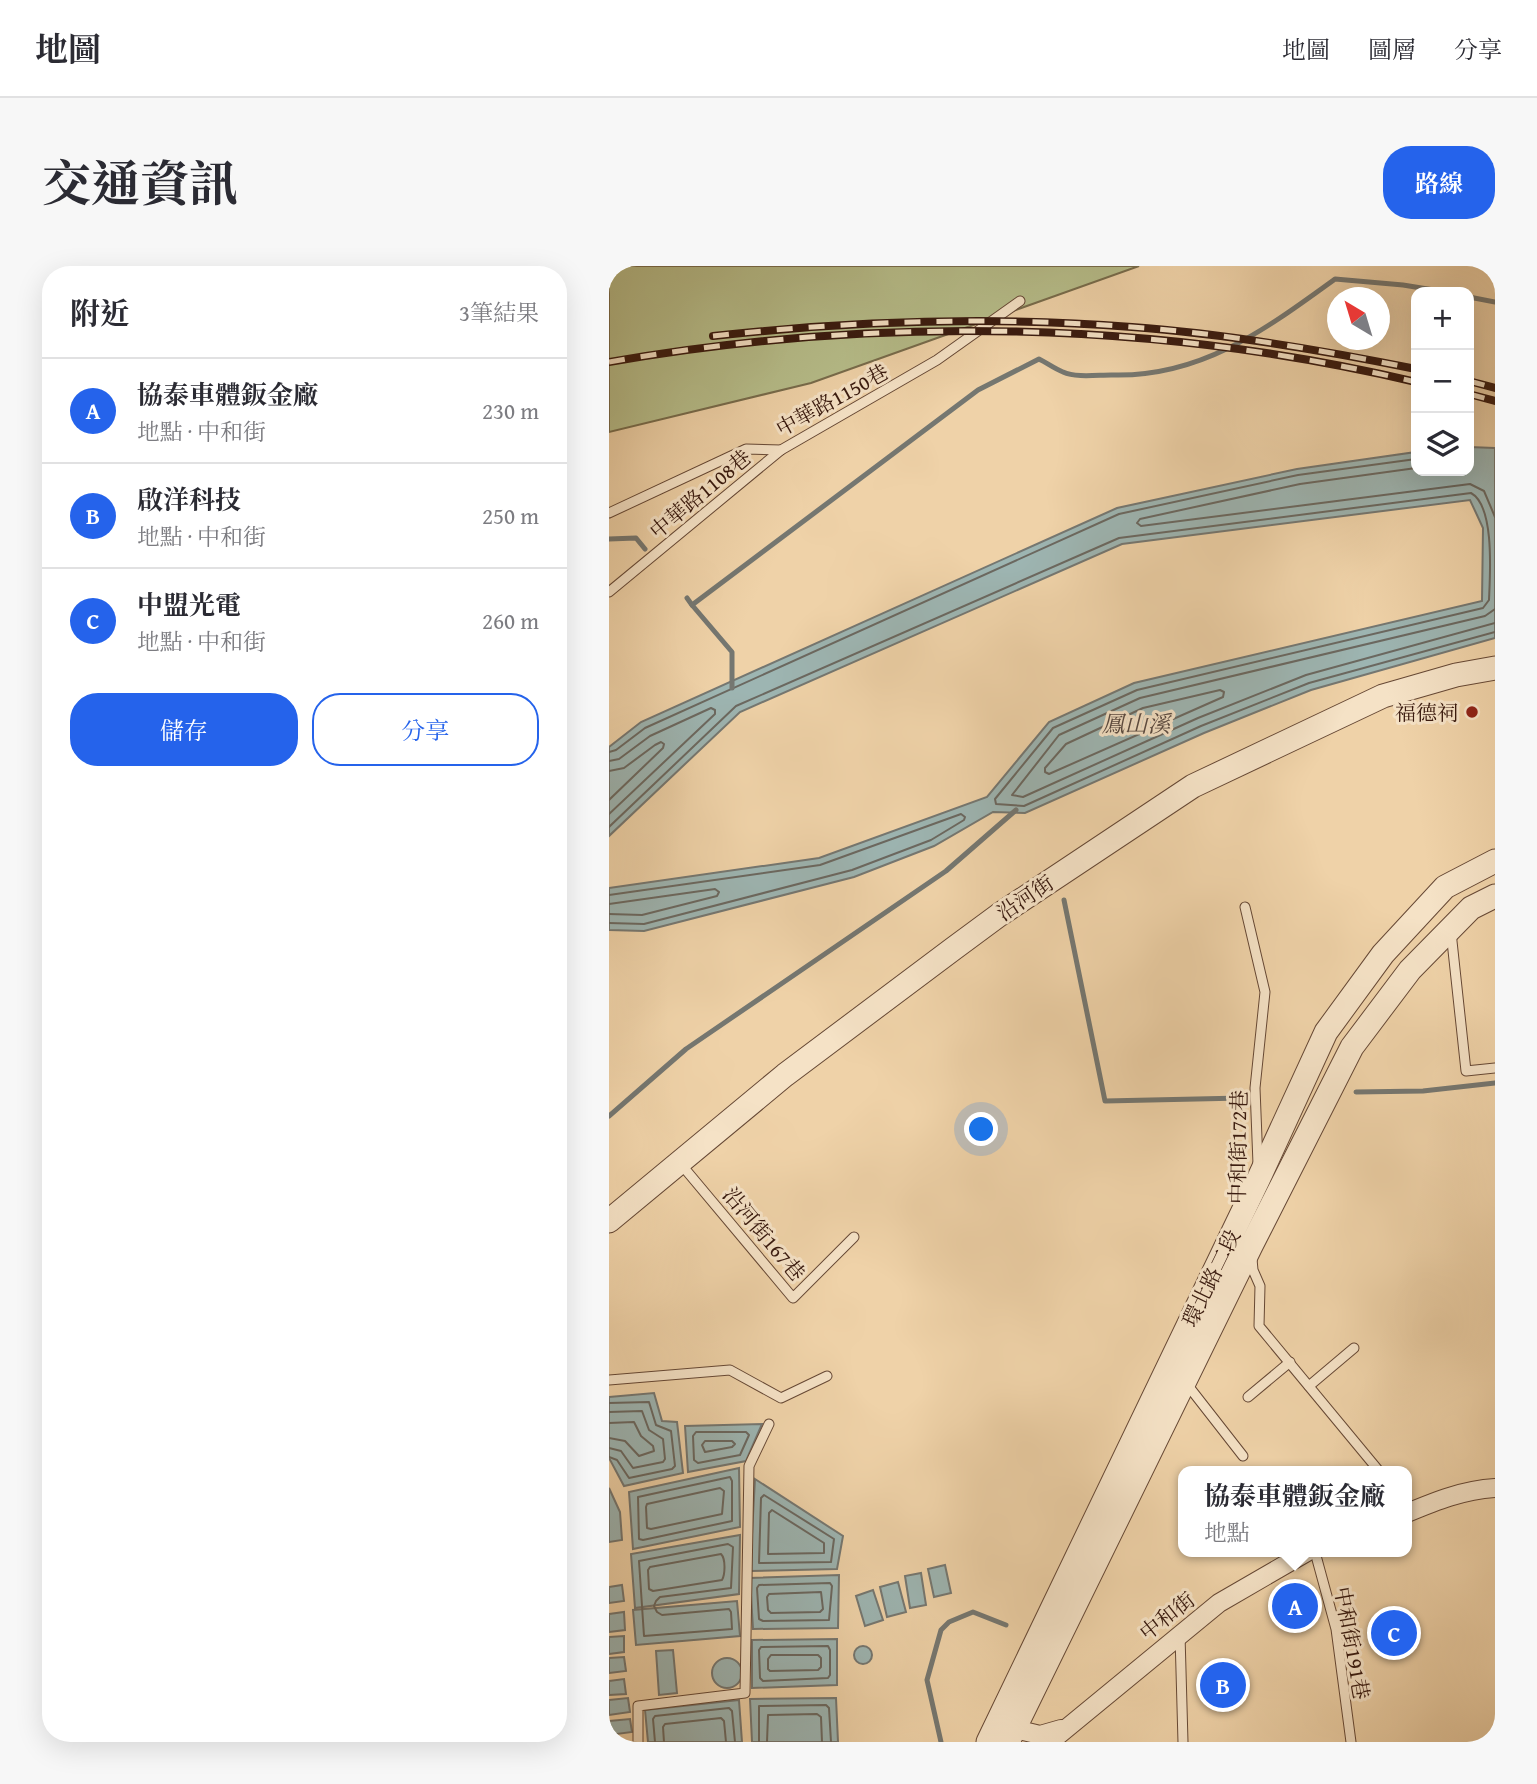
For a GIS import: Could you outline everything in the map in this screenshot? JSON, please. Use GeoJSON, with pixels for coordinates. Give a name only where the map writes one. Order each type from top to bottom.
{"type":"FeatureCollection","features":[{"type":"Feature","properties":{"kind":"street","name":"沿河街"},"geometry":{"type":"LineString","coordinates":[[609,1221],[785,1075],[999,915],[1193,786],[1383,696],[1456,675],[1495,668]]}},
{"type":"Feature","properties":{"kind":"street","name":"環北路二段"},"geometry":{"type":"LineString","coordinates":[[999,1738],[1326,1032],[1383,954],[1445,887],[1495,861]]}},
{"type":"Feature","properties":{"kind":"street","name":"環北路二段"},"geometry":{"type":"LineString","coordinates":[[999,1738],[1185,1382],[1353,1047],[1410,970],[1471,908],[1495,896]]}},
{"type":"Feature","properties":{"kind":"street"},"geometry":{"type":"LineString","coordinates":[[1412,1508],[1474,1490],[1495,1488]]}},
{"type":"Feature","properties":{"kind":"street","name":"中和街"},"geometry":{"type":"LineString","coordinates":[[999,1738],[1040,1735],[1056,1738],[1179,1633],[1219,1603],[1298,1557]]}},
{"type":"Feature","properties":{"kind":"lane","name":"中華路1150巷"},"geometry":{"type":"LineString","coordinates":[[609,513],[746,449],[781,450],[937,360],[1020,301]]}},
{"type":"Feature","properties":{"kind":"lane","name":"中華路1108巷"},"geometry":{"type":"LineString","coordinates":[[609,592],[781,450]]}},
{"type":"Feature","properties":{"kind":"lane","name":"中和街172巷"},"geometry":{"type":"LineString","coordinates":[[1245,907],[1265,992],[1255,1088],[1258,1180],[1255,1207]]}},
{"type":"Feature","properties":{"kind":"lane"},"geometry":{"type":"LineString","coordinates":[[1450,929],[1466,1071],[1495,1068]]}},
{"type":"Feature","properties":{"kind":"lane","name":"沿河街167巷"},"geometry":{"type":"LineString","coordinates":[[679,1162],[793,1298],[854,1237]]}},
{"type":"Feature","properties":{"kind":"lane","name":"中和街172巷"},"geometry":{"type":"LineString","coordinates":[[1254,1220],[1251,1246],[1253,1270],[1260,1286],[1259,1326],[1375,1466]]}},
{"type":"Feature","properties":{"kind":"lane"},"geometry":{"type":"LineString","coordinates":[[1309,1385],[1354,1348]]}},
{"type":"Feature","properties":{"kind":"lane"},"geometry":{"type":"LineString","coordinates":[[1248,1397],[1290,1362]]}},
{"type":"Feature","properties":{"kind":"lane"},"geometry":{"type":"LineString","coordinates":[[609,1380],[730,1370],[781,1398],[827,1376]]}},
{"type":"Feature","properties":{"kind":"lane"},"geometry":{"type":"LineString","coordinates":[[1185,1382],[1243,1456]]}},
{"type":"Feature","properties":{"kind":"lane"},"geometry":{"type":"LineString","coordinates":[[638,1742],[638,1706],[745,1693],[749,1466],[769,1424]]}},
{"type":"Feature","properties":{"kind":"lane","name":"中和街191巷"},"geometry":{"type":"LineString","coordinates":[[1316,1557],[1336,1629],[1351,1742]]}},
{"type":"Feature","properties":{"kind":"lane"},"geometry":{"type":"LineString","coordinates":[[1179,1633],[1183,1742]]}},
{"type":"Feature","properties":{"kind":"green space"},"geometry":{"type":"Polygon","coordinates":[[[609,266],[1139,266],[811,383],[609,432],[609,266]]]}},
{"type":"Feature","properties":{"kind":"water","name":"鳳山溪"},"geometry":{"type":"Polygon","coordinates":[[[1474,447],[1495,448],[1495,638],[1311,690],[1204,733],[1025,813],[993,812],[934,846],[854,877],[644,931],[609,930],[609,888],[819,858],[987,797],[1049,722],[1134,683],[1482,601],[1483,528],[1470,500],[1122,544],[740,712],[609,836],[609,747],[641,722],[1117,508],[1297,469],[1411,453],[1411,476],[1474,476],[1474,447]]]}},
{"type":"Feature","properties":{"kind":"water"},"geometry":{"type":"Polygon","coordinates":[[[654,1393],[662,1421],[677,1422],[683,1473],[624,1486],[609,1458],[609,1397],[654,1393]]]}},
{"type":"Feature","properties":{"kind":"water"},"geometry":{"type":"Polygon","coordinates":[[[762,1424],[746,1461],[688,1472],[685,1426],[762,1424]]]}},
{"type":"Feature","properties":{"kind":"water"},"geometry":{"type":"Polygon","coordinates":[[[739,1468],[740,1527],[633,1549],[629,1492],[739,1468]]]}},
{"type":"Feature","properties":{"kind":"water"},"geometry":{"type":"Polygon","coordinates":[[[755,1479],[843,1536],[837,1569],[750,1571],[755,1479]]]}},
{"type":"Feature","properties":{"kind":"water"},"geometry":{"type":"Polygon","coordinates":[[[609,1488],[620,1512],[622,1540],[609,1542],[609,1488]]]}},
{"type":"Feature","properties":{"kind":"water"},"geometry":{"type":"Polygon","coordinates":[[[740,1535],[739,1594],[635,1608],[631,1554],[740,1535]]]}},
{"type":"Feature","properties":{"kind":"water"},"geometry":{"type":"Polygon","coordinates":[[[945,1565],[951,1593],[934,1597],[928,1569],[945,1565]]]}},
{"type":"Feature","properties":{"kind":"water"},"geometry":{"type":"Polygon","coordinates":[[[921,1573],[926,1605],[910,1608],[905,1576],[921,1573]]]}},
{"type":"Feature","properties":{"kind":"water"},"geometry":{"type":"Polygon","coordinates":[[[839,1575],[838,1628],[753,1629],[750,1578],[839,1575]]]}},
{"type":"Feature","properties":{"kind":"water"},"geometry":{"type":"Polygon","coordinates":[[[898,1582],[906,1612],[887,1617],[880,1587],[898,1582]]]}},
{"type":"Feature","properties":{"kind":"water"},"geometry":{"type":"Polygon","coordinates":[[[622,1585],[624,1601],[609,1603],[609,1587],[622,1585]]]}},
{"type":"Feature","properties":{"kind":"water"},"geometry":{"type":"Polygon","coordinates":[[[873,1590],[883,1620],[865,1626],[856,1596],[873,1590]]]}},
{"type":"Feature","properties":{"kind":"water"},"geometry":{"type":"Polygon","coordinates":[[[737,1601],[740,1636],[636,1645],[633,1610],[737,1601]]]}},
{"type":"Feature","properties":{"kind":"water"},"geometry":{"type":"Polygon","coordinates":[[[624,1612],[625,1630],[609,1632],[609,1614],[624,1612]]]}},
{"type":"Feature","properties":{"kind":"water"},"geometry":{"type":"Polygon","coordinates":[[[624,1636],[624,1652],[609,1654],[609,1637],[624,1636]]]}},
{"type":"Feature","properties":{"kind":"water"},"geometry":{"type":"Polygon","coordinates":[[[837,1639],[837,1685],[752,1688],[752,1640],[837,1639]]]}},
{"type":"Feature","properties":{"kind":"water"},"geometry":{"type":"Polygon","coordinates":[[[859,1646],[867,1646],[872,1655],[870,1662],[859,1664],[854,1659],[854,1651],[859,1646]]]}},
{"type":"Feature","properties":{"kind":"water"},"geometry":{"type":"Polygon","coordinates":[[[673,1650],[677,1693],[659,1695],[656,1651],[673,1650]]]}},
{"type":"Feature","properties":{"kind":"water"},"geometry":{"type":"Polygon","coordinates":[[[624,1657],[626,1671],[609,1673],[609,1658],[624,1657]]]}},
{"type":"Feature","properties":{"kind":"water"},"geometry":{"type":"Polygon","coordinates":[[[727,1658],[738,1662],[742,1673],[738,1684],[727,1688],[716,1684],[712,1673],[716,1662],[727,1658]]]}},
{"type":"Feature","properties":{"kind":"water"},"geometry":{"type":"Polygon","coordinates":[[[624,1679],[626,1694],[609,1695],[609,1681],[624,1679]]]}},
{"type":"Feature","properties":{"kind":"water"},"geometry":{"type":"Polygon","coordinates":[[[628,1698],[630,1712],[609,1715],[609,1700],[628,1698]]]}},
{"type":"Feature","properties":{"kind":"water"},"geometry":{"type":"Polygon","coordinates":[[[836,1698],[838,1742],[752,1742],[750,1699],[836,1698]]]}},
{"type":"Feature","properties":{"kind":"water"},"geometry":{"type":"Polygon","coordinates":[[[739,1700],[742,1742],[648,1742],[645,1710],[739,1700]]]}},
{"type":"Feature","properties":{"kind":"water"},"geometry":{"type":"Polygon","coordinates":[[[630,1719],[632,1732],[609,1735],[609,1721],[630,1719]]]}},
{"type":"Feature","properties":{"kind":"waterway"},"geometry":{"type":"LineString","coordinates":[[687,598],[692,605],[978,390],[1039,359],[1060,371],[1074,375],[1144,374],[1174,368],[1231,347],[1284,316],[1335,279],[1415,287]]}},
{"type":"Feature","properties":{"kind":"waterway"},"geometry":{"type":"LineString","coordinates":[[1474,298],[1495,302]]}},
{"type":"Feature","properties":{"kind":"waterway"},"geometry":{"type":"LineString","coordinates":[[609,539],[636,538],[645,549]]}},
{"type":"Feature","properties":{"kind":"waterway"},"geometry":{"type":"LineString","coordinates":[[692,605],[732,652],[732,688]]}},
{"type":"Feature","properties":{"kind":"waterway"},"geometry":{"type":"LineString","coordinates":[[609,1116],[686,1049],[946,871],[1016,810]]}},
{"type":"Feature","properties":{"kind":"waterway"},"geometry":{"type":"LineString","coordinates":[[1064,900],[1105,1101],[1242,1098]]}},
{"type":"Feature","properties":{"kind":"waterway"},"geometry":{"type":"LineString","coordinates":[[1356,1092],[1423,1091],[1495,1083]]}},
{"type":"Feature","properties":{"kind":"waterway"},"geometry":{"type":"LineString","coordinates":[[941,1742],[927,1680],[941,1630],[949,1622],[973,1612],[1006,1625]]}},
{"type":"Feature","properties":{"kind":"railway"},"geometry":{"type":"LineString","coordinates":[[713,336],[922,322],[1080,324],[1239,338],[1411,368]]}},
{"type":"Feature","properties":{"kind":"railway"},"geometry":{"type":"LineString","coordinates":[[609,362],[709,347],[810,337],[912,332],[1014,332],[1115,336],[1217,346],[1317,361],[1411,381]]}},
{"type":"Feature","properties":{"kind":"railway"},"geometry":{"type":"LineString","coordinates":[[1474,382],[1495,388]]}},
{"type":"Feature","properties":{"kind":"railway"},"geometry":{"type":"LineString","coordinates":[[1474,395],[1495,401]]}},
{"type":"Feature","properties":{"kind":"place","name":"福德祠"},"geometry":{"type":"Point","coordinates":[1472,712]}},
{"type":"Feature","properties":{"kind":"place","name":"協泰車體鈑金廠"},"geometry":{"type":"Point","coordinates":[1295,1606]}},
{"type":"Feature","properties":{"kind":"place","name":"中盟光電"},"geometry":{"type":"Point","coordinates":[1394,1633]}},
{"type":"Feature","properties":{"kind":"place","name":"啟洋科技"},"geometry":{"type":"Point","coordinates":[1223,1685]}}]}
